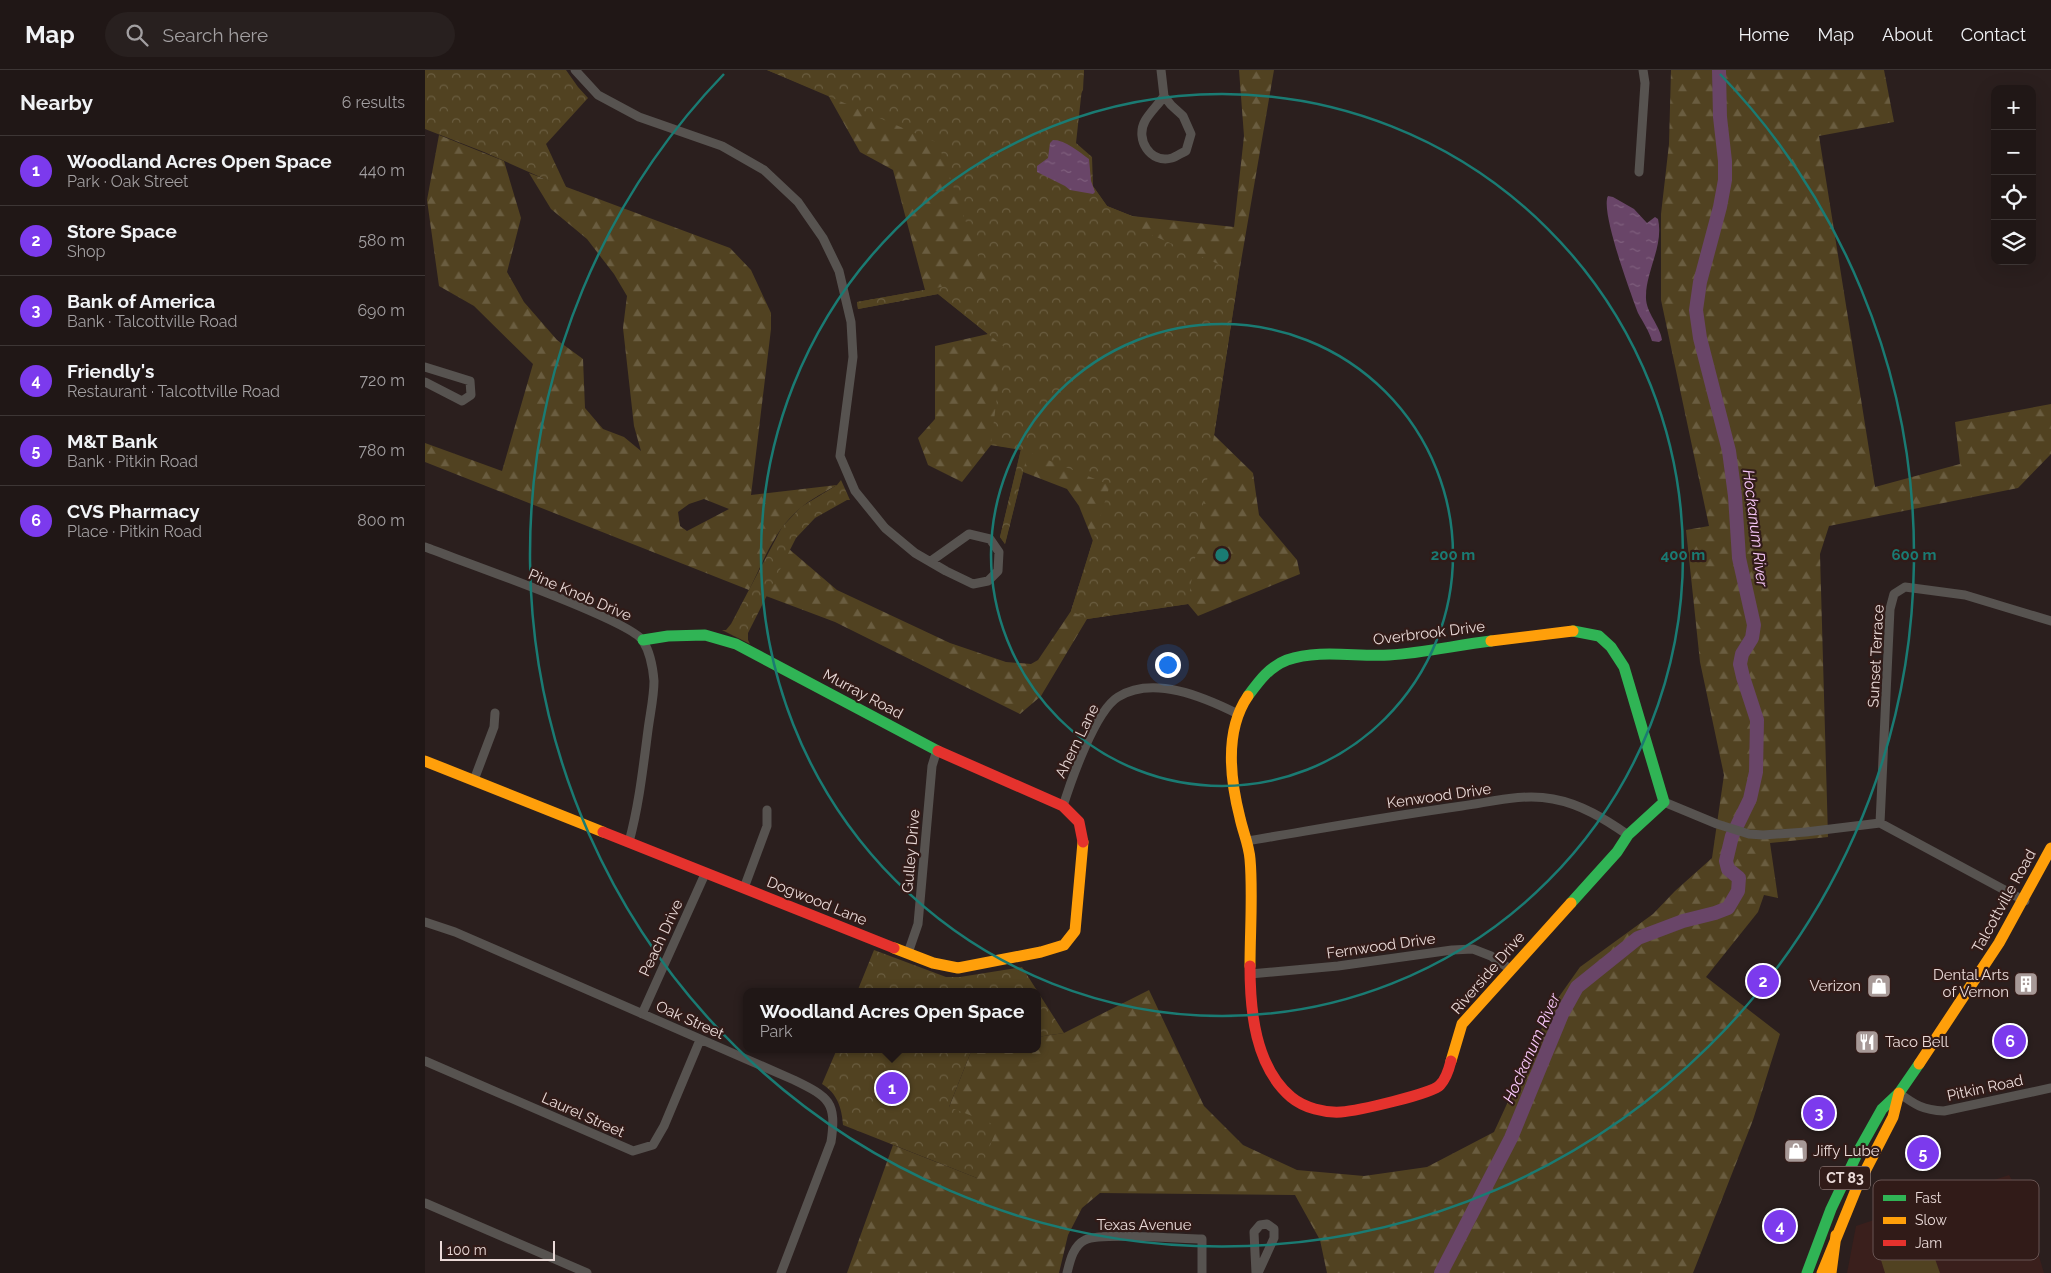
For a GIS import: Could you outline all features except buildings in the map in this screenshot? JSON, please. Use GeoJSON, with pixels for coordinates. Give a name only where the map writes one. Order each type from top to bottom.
{"type":"FeatureCollection","features":[{"type":"Feature","properties":{"kind":"main road","name":"Overbrook Drive"},"geometry":{"type":"LineString","coordinates":[[1247,841],[1238,812],[1231,770],[1232,742],[1238,714],[1251,691],[1267,671],[1290,659],[1311,656],[1389,655],[1534,635],[1573,632],[1599,636],[1611,647],[1624,667],[1664,802]]}},
{"type":"Feature","properties":{"kind":"main road","name":"Murray Road"},"geometry":{"type":"LineString","coordinates":[[643,640],[668,636],[705,635],[736,644],[937,750],[1063,806]]}},
{"type":"Feature","properties":{"kind":"main road","name":"Dogwood Lane"},"geometry":{"type":"LineString","coordinates":[[425,761],[705,874],[933,963],[958,968],[1041,952],[1064,945],[1075,931],[1084,844],[1079,822],[1063,806]]}},
{"type":"Feature","properties":{"kind":"main road","name":"Riverside Drive"},"geometry":{"type":"LineString","coordinates":[[1247,841],[1250,859],[1250,998],[1263,1059],[1276,1081],[1292,1098],[1316,1110],[1341,1112],[1421,1094],[1440,1086],[1448,1072],[1462,1024],[1617,852],[1628,835],[1664,802]]}},
{"type":"Feature","properties":{"kind":"main road","name":"Talcottville Road"},"geometry":{"type":"LineString","coordinates":[[1807,1273],[1831,1209],[1859,1150],[1882,1109],[1899,1092],[1982,970],[2025,901],[2051,848]]}},
{"type":"Feature","properties":{"kind":"main road","name":"Talcottville Road"},"geometry":{"type":"LineString","coordinates":[[1822,1273],[1857,1187],[1893,1117],[1899,1092]]}},
{"type":"Feature","properties":{"kind":"main road"},"geometry":{"type":"LineString","coordinates":[[1831,1273],[1836,1235]]}},
{"type":"Feature","properties":{"kind":"street"},"geometry":{"type":"LineString","coordinates":[[575,70],[598,95],[639,117],[722,146],[764,170],[798,202],[823,238],[839,271],[851,322],[853,357],[840,456],[855,491],[885,528],[915,553],[973,584],[988,581],[998,571],[999,552],[990,539],[969,534],[931,561]]}},
{"type":"Feature","properties":{"kind":"street"},"geometry":{"type":"LineString","coordinates":[[1161,70],[1164,96],[1183,116],[1191,134],[1185,151],[1172,158],[1159,159],[1146,149],[1142,136],[1145,121],[1164,96]]}},
{"type":"Feature","properties":{"kind":"street"},"geometry":{"type":"LineString","coordinates":[[1639,172],[1645,83],[1643,70]]}},
{"type":"Feature","properties":{"kind":"street"},"geometry":{"type":"LineString","coordinates":[[425,367],[470,381],[471,395],[463,402],[425,382]]}},
{"type":"Feature","properties":{"kind":"street","name":"Pine Knob Drive"},"geometry":{"type":"LineString","coordinates":[[425,547],[596,613],[625,627],[643,640],[650,660],[654,681],[640,784],[629,842]]}},
{"type":"Feature","properties":{"kind":"street","name":"Sunset Terrace"},"geometry":{"type":"LineString","coordinates":[[1880,823],[1890,609],[1893,594],[1905,587],[1965,595],[2051,621]]}},
{"type":"Feature","properties":{"kind":"street","name":"Ahern Lane"},"geometry":{"type":"LineString","coordinates":[[1063,806],[1071,782],[1091,737],[1105,710],[1116,698],[1136,689],[1165,687],[1220,705],[1238,714]]}},
{"type":"Feature","properties":{"kind":"street"},"geometry":{"type":"LineString","coordinates":[[474,780],[494,727],[495,713]]}},
{"type":"Feature","properties":{"kind":"street","name":"Gulley Drive"},"geometry":{"type":"LineString","coordinates":[[908,953],[918,924],[932,766],[937,750]]}},
{"type":"Feature","properties":{"kind":"street","name":"Kenwood Drive"},"geometry":{"type":"LineString","coordinates":[[1247,841],[1403,814],[1525,797],[1552,798],[1578,806],[1606,820],[1628,835]]}},
{"type":"Feature","properties":{"kind":"street"},"geometry":{"type":"LineString","coordinates":[[1664,802],[1717,824],[1749,834],[1763,835],[1880,823],[2025,901]]}},
{"type":"Feature","properties":{"kind":"street"},"geometry":{"type":"LineString","coordinates":[[744,888],[767,826],[767,810]]}},
{"type":"Feature","properties":{"kind":"street","name":"Peach Drive"},"geometry":{"type":"LineString","coordinates":[[642,1014],[705,874]]}},
{"type":"Feature","properties":{"kind":"street","name":"Oak Street"},"geometry":{"type":"LineString","coordinates":[[425,922],[455,932],[642,1014],[814,1090],[826,1098],[832,1110],[834,1122],[831,1142],[781,1273]]}},
{"type":"Feature","properties":{"kind":"street","name":"Fernwood Drive"},"geometry":{"type":"LineString","coordinates":[[1250,974],[1339,966],[1452,950],[1473,949],[1491,956],[1510,969]]}},
{"type":"Feature","properties":{"kind":"street","name":"Laurel Street"},"geometry":{"type":"LineString","coordinates":[[425,1061],[633,1151],[653,1145],[664,1126],[701,1040]]}},
{"type":"Feature","properties":{"kind":"street","name":"Pitkin Road"},"geometry":{"type":"LineString","coordinates":[[1899,1092],[1914,1104],[1928,1110],[1944,1111],[2051,1088]]}},
{"type":"Feature","properties":{"kind":"street"},"geometry":{"type":"LineString","coordinates":[[425,1202],[587,1273]]}},
{"type":"Feature","properties":{"kind":"street"},"geometry":{"type":"LineString","coordinates":[[1267,1224],[1274,1229],[1274,1238],[1257,1273],[1255,1232],[1260,1225],[1267,1224]]}},
{"type":"Feature","properties":{"kind":"street","name":"Texas Avenue"},"geometry":{"type":"LineString","coordinates":[[1067,1273],[1077,1247],[1086,1239],[1104,1236],[1202,1240],[1202,1273]]}},
{"type":"Feature","properties":{"kind":"shaded area"},"geometry":{"type":"Polygon","coordinates":[[[2009,1175],[2012,1180],[1994,1180],[2009,1175]]]}},
{"type":"Feature","properties":{"kind":"shaded area"},"geometry":{"type":"Polygon","coordinates":[[[1873,1220],[1873,1260],[2039,1260],[2039,1256],[2044,1273],[1847,1273],[1856,1226],[1873,1220]]]}},
{"type":"Feature","properties":{"kind":"green space"},"geometry":{"type":"Polygon","coordinates":[[[425,70],[566,70],[588,98],[546,144],[567,189],[484,152],[425,129],[425,70]]]}},
{"type":"Feature","properties":{"kind":"green space"},"geometry":{"type":"Polygon","coordinates":[[[767,70],[1084,70],[1083,90],[1057,136],[1107,206],[1132,216],[1234,227],[1244,136],[1239,70],[1274,70],[1239,273],[1214,435],[1253,473],[1259,515],[1297,560],[1300,574],[1198,616],[1188,604],[1087,619],[1041,696],[1020,714],[835,622],[766,596],[789,549],[837,590],[950,643],[1006,662],[1031,664],[1038,660],[1071,611],[1093,541],[1079,506],[1067,489],[1023,472],[1005,544],[1000,537],[1021,449],[991,445],[962,482],[928,465],[918,438],[935,419],[935,346],[988,334],[938,294],[858,309],[857,302],[925,290],[893,170],[860,152],[828,95],[767,70]]]}},
{"type":"Feature","properties":{"kind":"green space"},"geometry":{"type":"Polygon","coordinates":[[[767,70],[1084,70],[1076,143],[1092,157],[1093,186],[1107,206],[1132,216],[1129,225],[1239,273],[1188,604],[1087,619],[1071,611],[1110,485],[1028,452],[1005,544],[1000,537],[1021,450],[991,445],[1003,346],[938,294],[858,309],[857,302],[986,279],[938,143],[767,70]]]}},
{"type":"Feature","properties":{"kind":"green space"},"geometry":{"type":"Polygon","coordinates":[[[1671,70],[1884,70],[1894,122],[1819,136],[1875,487],[1960,464],[1955,422],[2051,404],[2051,454],[2018,488],[1829,526],[1820,554],[1828,837],[1770,843],[1778,898],[1764,895],[1758,912],[1706,977],[1780,1034],[1753,1120],[1693,1273],[1327,1273],[1320,1240],[1295,1195],[1100,1193],[1082,1208],[1068,1235],[1059,1273],[847,1273],[893,1145],[977,1178],[949,1107],[970,1053],[1041,1053],[1041,1036],[1064,1033],[1149,990],[1204,1106],[1243,1145],[1297,1170],[1364,1176],[1427,1167],[1494,1132],[1551,1008],[1580,967],[1653,914],[1675,891],[1712,858],[1724,775],[1700,662],[1686,530],[1709,526],[1661,300],[1661,214],[1669,144],[1671,70]]]}},
{"type":"Feature","properties":{"kind":"green space"},"geometry":{"type":"Polygon","coordinates":[[[439,135],[504,161],[521,218],[507,272],[524,302],[557,340],[583,359],[585,408],[603,429],[624,437],[641,451],[634,426],[623,328],[627,296],[614,274],[587,239],[551,209],[529,173],[730,248],[751,270],[771,313],[771,329],[751,495],[837,485],[805,505],[787,521],[780,530],[749,590],[425,462],[425,443],[502,471],[533,364],[474,306],[439,286],[427,200],[439,135]],[[704,499],[689,504],[678,512],[680,526],[687,531],[729,509],[704,499]]]}},
{"type":"Feature","properties":{"kind":"green space"},"geometry":{"type":"Polygon","coordinates":[[[841,480],[850,500],[815,518],[796,538],[748,633],[750,644],[722,630],[726,630],[731,624],[782,527],[801,507],[837,485],[841,480]]]}},
{"type":"Feature","properties":{"kind":"green space"},"geometry":{"type":"Polygon","coordinates":[[[874,950],[946,977],[960,977],[1022,967],[1035,988],[859,988],[874,950]]]}},
{"type":"Feature","properties":{"kind":"green space"},"geometry":{"type":"Polygon","coordinates":[[[1041,997],[1064,1033],[1041,1036],[1041,997]]]}},
{"type":"Feature","properties":{"kind":"green space"},"geometry":{"type":"Polygon","coordinates":[[[835,1053],[970,1053],[949,1107],[998,1126],[977,1178],[843,1125],[835,1096],[822,1084],[835,1053]]]}},
{"type":"Feature","properties":{"kind":"green space"},"geometry":{"type":"Polygon","coordinates":[[[1881,1260],[1935,1260],[1940,1273],[1885,1273],[1881,1260]]]}},
{"type":"Feature","properties":{"kind":"water"},"geometry":{"type":"Polygon","coordinates":[[[1053,140],[1067,144],[1089,159],[1091,181],[1095,192],[1093,194],[1070,190],[1037,172],[1037,166],[1048,158],[1050,143],[1053,140]]]}},
{"type":"Feature","properties":{"kind":"water"},"geometry":{"type":"Polygon","coordinates":[[[1608,196],[1634,209],[1647,223],[1655,217],[1658,219],[1659,238],[1649,277],[1646,302],[1661,334],[1662,340],[1659,342],[1652,341],[1629,289],[1608,218],[1608,196]]]}},
{"type":"Feature","properties":{"kind":"waterway","name":"Hockanum River"},"geometry":{"type":"LineString","coordinates":[[1441,1273],[1511,1138],[1562,1014],[1577,987],[1638,938],[1683,921],[1728,908],[1738,891],[1739,878],[1728,869],[1726,861],[1732,836],[1750,799],[1756,772],[1757,720],[1740,664],[1742,654],[1752,638],[1754,625],[1739,558],[1735,496],[1729,451],[1700,338],[1696,310],[1700,282],[1720,207],[1725,180],[1725,161],[1720,117],[1719,70]]}},
{"type":"Feature","properties":{"kind":"traffic: fast"},"geometry":{"type":"LineString","coordinates":[[1571,903],[1617,852],[1628,835],[1664,802],[1624,667],[1611,647],[1599,636],[1573,631]]}},
{"type":"Feature","properties":{"kind":"traffic: fast"},"geometry":{"type":"LineString","coordinates":[[643,640],[668,636],[705,635],[736,644],[938,751]]}},
{"type":"Feature","properties":{"kind":"traffic: fast"},"geometry":{"type":"LineString","coordinates":[[1248,696],[1260,680],[1275,666],[1299,657],[1325,654],[1402,654],[1491,641]]}},
{"type":"Feature","properties":{"kind":"traffic: fast"},"geometry":{"type":"LineString","coordinates":[[1807,1273],[1831,1209],[1859,1150],[1882,1109],[1899,1093],[1919,1064]]}},
{"type":"Feature","properties":{"kind":"traffic: slow"},"geometry":{"type":"LineString","coordinates":[[1491,641],[1573,631]]}},
{"type":"Feature","properties":{"kind":"traffic: slow"},"geometry":{"type":"LineString","coordinates":[[1248,696],[1235,724],[1231,756],[1236,803],[1250,859],[1250,966]]}},
{"type":"Feature","properties":{"kind":"traffic: slow"},"geometry":{"type":"LineString","coordinates":[[425,761],[603,832]]}},
{"type":"Feature","properties":{"kind":"traffic: slow"},"geometry":{"type":"LineString","coordinates":[[894,948],[933,963],[958,968],[1041,952],[1064,945],[1075,931],[1083,842]]}},
{"type":"Feature","properties":{"kind":"traffic: slow"},"geometry":{"type":"LineString","coordinates":[[1919,1064],[1999,943],[2051,848]]}},
{"type":"Feature","properties":{"kind":"traffic: slow"},"geometry":{"type":"LineString","coordinates":[[1451,1061],[1462,1024],[1571,903]]}},
{"type":"Feature","properties":{"kind":"traffic: slow"},"geometry":{"type":"LineString","coordinates":[[1822,1273],[1857,1187],[1893,1117],[1899,1093]]}},
{"type":"Feature","properties":{"kind":"traffic: slow"},"geometry":{"type":"LineString","coordinates":[[1831,1273],[1836,1235]]}},
{"type":"Feature","properties":{"kind":"traffic: jam"},"geometry":{"type":"LineString","coordinates":[[938,751],[1063,806],[1079,822],[1083,842]]}},
{"type":"Feature","properties":{"kind":"traffic: jam"},"geometry":{"type":"LineString","coordinates":[[603,832],[894,948]]}},
{"type":"Feature","properties":{"kind":"traffic: jam"},"geometry":{"type":"LineString","coordinates":[[1250,966],[1253,1019],[1262,1054],[1269,1070],[1279,1084],[1296,1101],[1308,1107],[1328,1112],[1341,1112],[1423,1093],[1440,1085],[1446,1077],[1451,1061]]}},
{"type":"Feature","properties":{"kind":"place","name":"Store Space"},"geometry":{"type":"Point","coordinates":[1763,981]}},
{"type":"Feature","properties":{"kind":"place","name":"Dental Arts of Vernon"},"geometry":{"type":"Point","coordinates":[2026,984]}},
{"type":"Feature","properties":{"kind":"place","name":"Verizon"},"geometry":{"type":"Point","coordinates":[1879,986]}},
{"type":"Feature","properties":{"kind":"place","name":"CVS Pharmacy"},"geometry":{"type":"Point","coordinates":[2010,1041]}},
{"type":"Feature","properties":{"kind":"place","name":"Taco Bell"},"geometry":{"type":"Point","coordinates":[1867,1042]}},
{"type":"Feature","properties":{"kind":"place","name":"Woodland Acres Open Space"},"geometry":{"type":"Point","coordinates":[892,1088]}},
{"type":"Feature","properties":{"kind":"place","name":"Bank of America"},"geometry":{"type":"Point","coordinates":[1819,1113]}},
{"type":"Feature","properties":{"kind":"place","name":"Jiffy Lube"},"geometry":{"type":"Point","coordinates":[1796,1151]}},
{"type":"Feature","properties":{"kind":"place","name":"M&T Bank"},"geometry":{"type":"Point","coordinates":[1923,1153]}},
{"type":"Feature","properties":{"kind":"place","name":"Friendly's"},"geometry":{"type":"Point","coordinates":[1780,1226]}}]}
